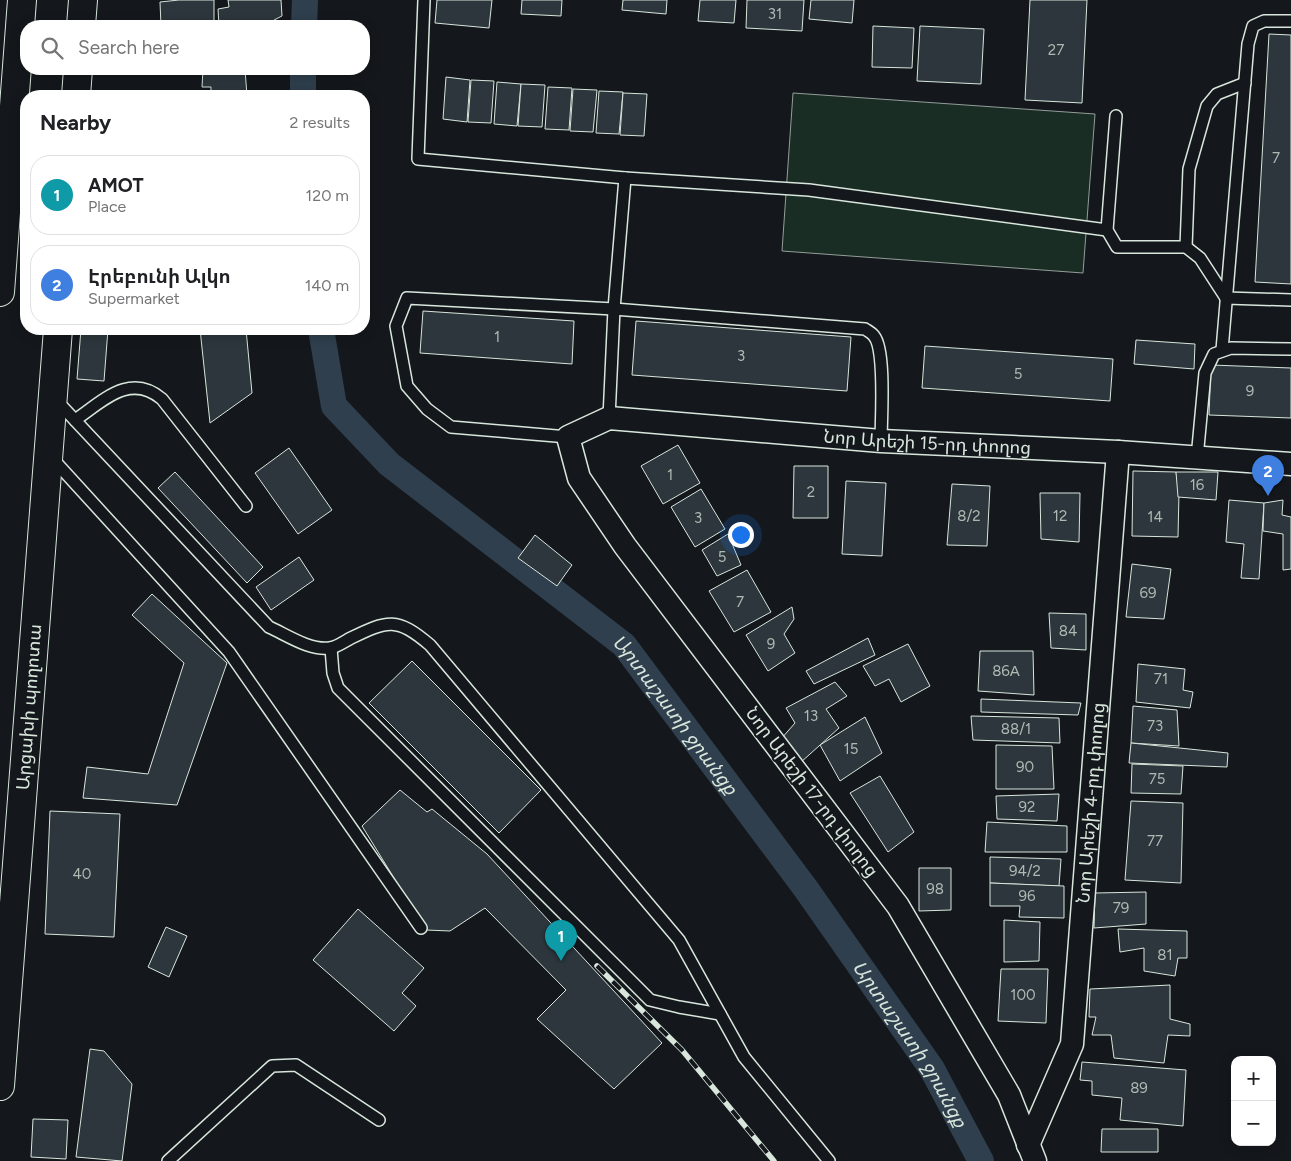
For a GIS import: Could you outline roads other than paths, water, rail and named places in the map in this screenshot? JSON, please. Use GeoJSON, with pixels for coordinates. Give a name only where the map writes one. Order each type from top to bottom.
{"type":"FeatureCollection","features":[{"type":"Feature","properties":{"kind":"main road"},"geometry":{"type":"LineString","coordinates":[[20,20],[22,0]]}},
{"type":"Feature","properties":{"kind":"main road"},"geometry":{"type":"LineString","coordinates":[[81,20],[83,0]]}},
{"type":"Feature","properties":{"kind":"main road"},"geometry":{"type":"LineString","coordinates":[[0,292],[20,27]]}},
{"type":"Feature","properties":{"kind":"main road"},"geometry":{"type":"LineString","coordinates":[[76,90],[78,75]]}},
{"type":"Feature","properties":{"kind":"main road","name":"Արցախի պողոտա"},"geometry":{"type":"LineString","coordinates":[[0,1086],[58,335]]}},
{"type":"Feature","properties":{"kind":"street","name":"Նոր Արեշի 15-րդ փողոց"},"geometry":{"type":"LineString","coordinates":[[568,437],[609,418],[881,441],[1118,452],[1291,464]]}},
{"type":"Feature","properties":{"kind":"street","name":"Նոր Արեշի 17-րդ փողոց"},"geometry":{"type":"LineString","coordinates":[[568,437],[580,478],[625,546],[898,906],[1009,1095],[1032,1153]]}},
{"type":"Feature","properties":{"kind":"street","name":"Նոր Արեշի 4-րդ փողոց"},"geometry":{"type":"LineString","coordinates":[[1032,1153],[1072,1044],[1118,452]]}},
{"type":"Feature","properties":{"kind":"lane"},"geometry":{"type":"LineString","coordinates":[[424,0],[418,159],[625,178],[808,190],[1107,230]]}},
{"type":"Feature","properties":{"kind":"lane"},"geometry":{"type":"LineString","coordinates":[[1222,350],[1248,44],[1253,26],[1264,21],[1291,21]]}},
{"type":"Feature","properties":{"kind":"lane"},"geometry":{"type":"LineString","coordinates":[[1186,247],[1189,169],[1207,106],[1217,94],[1244,83]]}},
{"type":"Feature","properties":{"kind":"lane"},"geometry":{"type":"LineString","coordinates":[[1116,116],[1107,230],[1117,247],[1186,247],[1200,258],[1226,298]]}},
{"type":"Feature","properties":{"kind":"lane"},"geometry":{"type":"LineString","coordinates":[[609,418],[614,309],[625,178]]}},
{"type":"Feature","properties":{"kind":"lane"},"geometry":{"type":"LineString","coordinates":[[568,437],[451,427],[427,409],[407,386],[396,326],[407,298],[614,309],[865,329],[876,337],[880,352],[882,370],[881,441]]}},
{"type":"Feature","properties":{"kind":"lane"},"geometry":{"type":"LineString","coordinates":[[1226,298],[1291,300]]}},
{"type":"Feature","properties":{"kind":"lane"},"geometry":{"type":"LineString","coordinates":[[1197,458],[1205,373],[1214,354],[1222,350],[1291,349]]}},
{"type":"Feature","properties":{"kind":"lane"},"geometry":{"type":"LineString","coordinates":[[75,420],[123,388],[150,389],[162,398],[246,506]]}},
{"type":"Feature","properties":{"kind":"lane"},"geometry":{"type":"LineString","coordinates":[[53,397],[269,627],[315,648],[331,648],[378,624],[392,623],[412,630],[430,645],[679,940],[744,1057],[828,1161]]}},
{"type":"Feature","properties":{"kind":"lane"},"geometry":{"type":"LineString","coordinates":[[48,453],[229,652],[421,928]]}},
{"type":"Feature","properties":{"kind":"lane"},"geometry":{"type":"LineString","coordinates":[[331,648],[333,673],[338,688],[650,1000],[720,1014]]}},
{"type":"Feature","properties":{"kind":"lane"},"geometry":{"type":"LineString","coordinates":[[168,1161],[272,1066],[296,1065],[379,1120]]}},
{"type":"Feature","properties":{"kind":"waterway","name":"Արտաշատի ջրանցք"},"geometry":{"type":"LineString","coordinates":[[304,20],[305,0]]}},
{"type":"Feature","properties":{"kind":"waterway","name":"Արտաշատի ջրանցք"},"geometry":{"type":"LineString","coordinates":[[303,75],[303,90]]}},
{"type":"Feature","properties":{"kind":"waterway","name":"Արտաշատի ջրանցք"},"geometry":{"type":"LineString","coordinates":[[322,335],[334,406],[389,464],[624,645],[806,889],[932,1069],[981,1161]]}},
{"type":"Feature","properties":{"kind":"railway"},"geometry":{"type":"LineString","coordinates":[[597,966],[682,1050],[774,1161]]}},
{"type":"Feature","properties":{"kind":"place","name":"Էրեբունի Ալկո"},"geometry":{"type":"Point","coordinates":[1268,496]}},
{"type":"Feature","properties":{"kind":"place","name":"AMOT"},"geometry":{"type":"Point","coordinates":[561,961]}}]}
